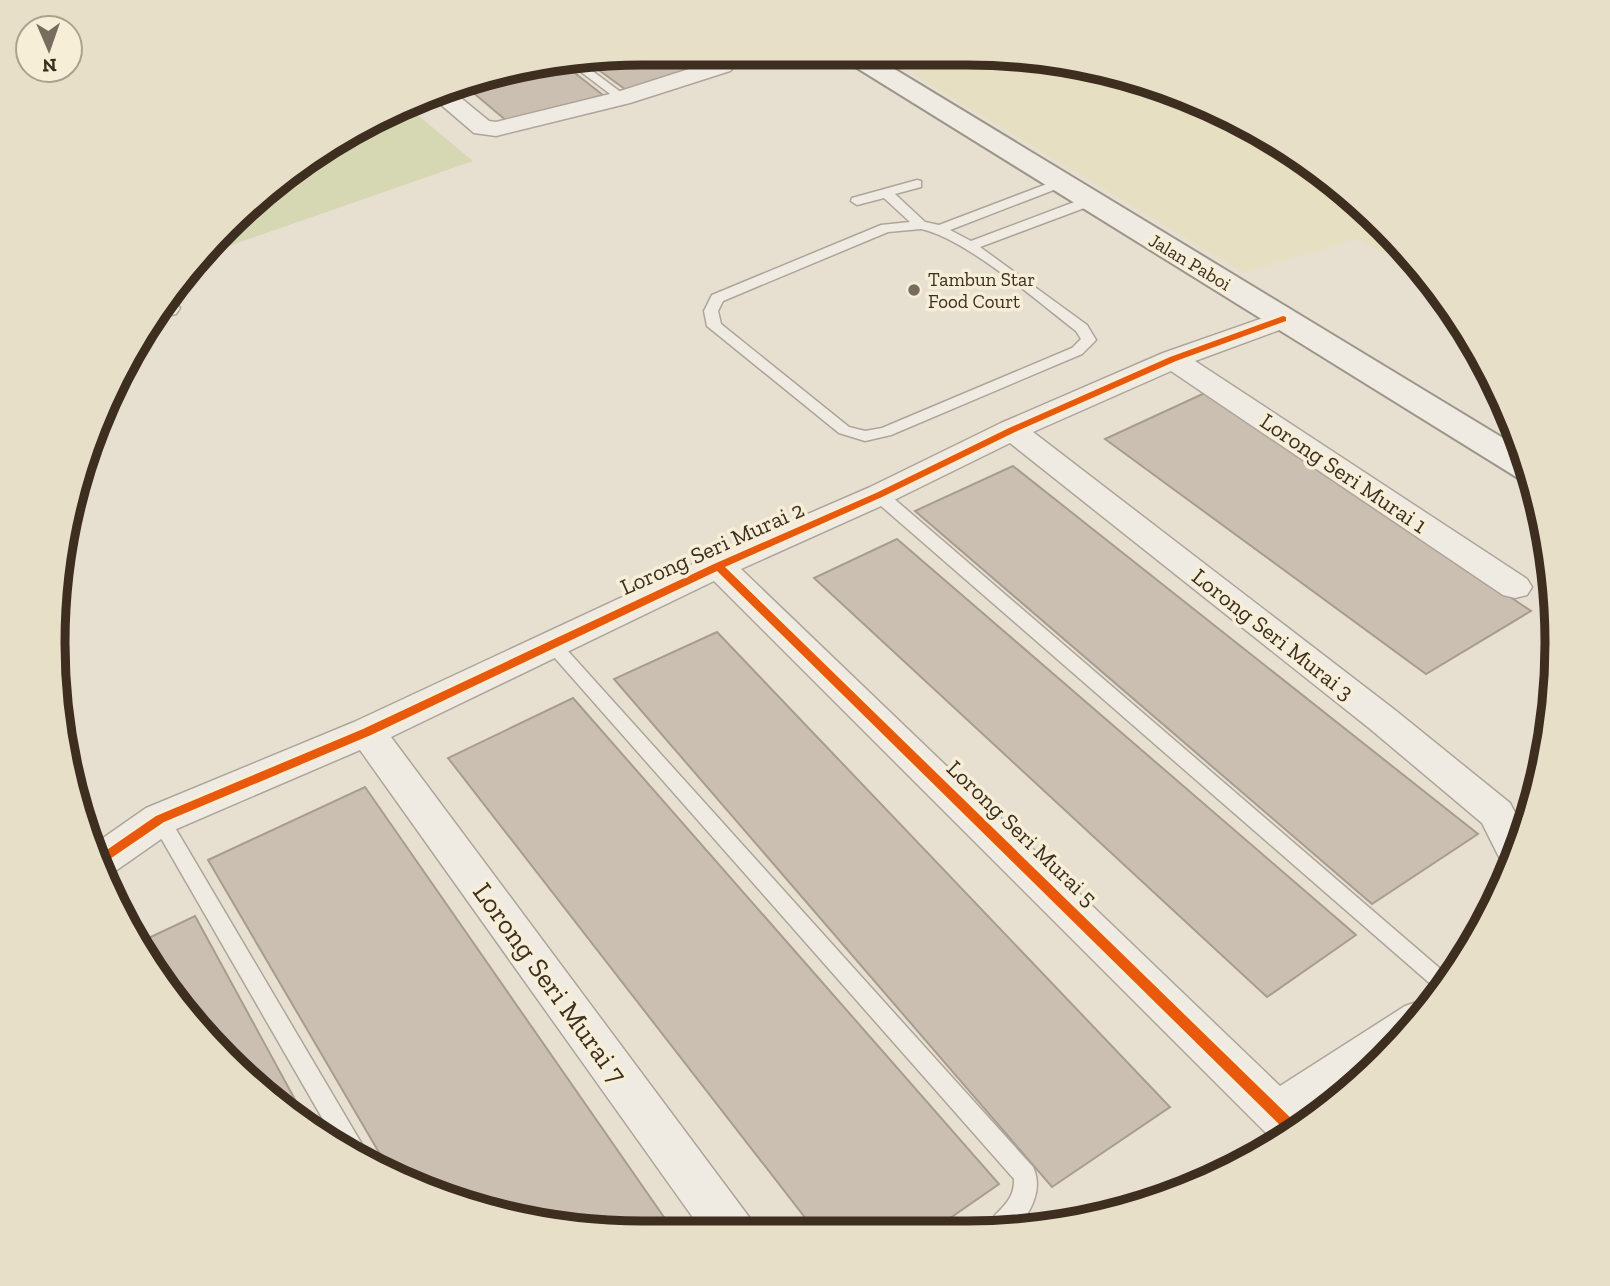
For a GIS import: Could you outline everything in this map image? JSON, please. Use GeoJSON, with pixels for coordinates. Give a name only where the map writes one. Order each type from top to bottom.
{"type":"FeatureCollection","features":[{"type":"Feature","properties":{"kind":"main road","name":"Jalan Paboi"},"geometry":{"type":"LineString","coordinates":[[869,65],[1283,318],[1514,454]]}},
{"type":"Feature","properties":{"kind":"street"},"geometry":{"type":"LineString","coordinates":[[448,98],[482,128],[496,129],[622,98],[723,65]]}},
{"type":"Feature","properties":{"kind":"street","name":"Lorong Seri Murai 2"},"geometry":{"type":"LineString","coordinates":[[106,857],[160,819],[367,733],[718,566],[880,495],[1012,430],[1173,359],[1283,318]]}},
{"type":"Feature","properties":{"kind":"street","name":"Lorong Seri Murai 1"},"geometry":{"type":"LineString","coordinates":[[1173,359],[1515,587]]}},
{"type":"Feature","properties":{"kind":"street","name":"Lorong Seri Murai 3"},"geometry":{"type":"LineString","coordinates":[[1012,430],[1382,719],[1496,813],[1510,841]]}},
{"type":"Feature","properties":{"kind":"street","name":"Lorong Seri Murai 5"},"geometry":{"type":"LineString","coordinates":[[718,566],[1287,1121]]}},
{"type":"Feature","properties":{"kind":"street","name":"Lorong Seri Murai 7"},"geometry":{"type":"LineString","coordinates":[[367,733],[723,1221]]}},
{"type":"Feature","properties":{"kind":"street"},"geometry":{"type":"LineString","coordinates":[[1287,1121],[1376,1052]]}},
{"type":"Feature","properties":{"kind":"lane"},"geometry":{"type":"LineString","coordinates":[[582,69],[622,98]]}},
{"type":"Feature","properties":{"kind":"lane"},"geometry":{"type":"LineString","coordinates":[[940,229],[1060,183]]}},
{"type":"Feature","properties":{"kind":"lane"},"geometry":{"type":"LineString","coordinates":[[857,201],[917,184]]}},
{"type":"Feature","properties":{"kind":"lane"},"geometry":{"type":"LineString","coordinates":[[886,193],[921,225]]}},
{"type":"Feature","properties":{"kind":"lane"},"geometry":{"type":"LineString","coordinates":[[970,246],[1090,201]]}},
{"type":"Feature","properties":{"kind":"lane"},"geometry":{"type":"LineString","coordinates":[[921,225],[940,229],[970,246],[1083,328],[1089,340],[1077,351],[886,432],[865,436],[844,430],[714,326],[711,311],[717,298],[886,228],[921,225]]}},
{"type":"Feature","properties":{"kind":"lane"},"geometry":{"type":"LineString","coordinates":[[880,495],[1438,979]]}},
{"type":"Feature","properties":{"kind":"lane"},"geometry":{"type":"LineString","coordinates":[[552,644],[1025,1175],[1027,1186],[1024,1200],[1011,1219]]}},
{"type":"Feature","properties":{"kind":"lane"},"geometry":{"type":"LineString","coordinates":[[160,819],[347,1140]]}},
{"type":"Feature","properties":{"kind":"shaded area"},"geometry":{"type":"Polygon","coordinates":[[[936,65],[1005,66],[1080,76],[1153,95],[1223,124],[1288,162],[1348,208],[1399,259],[1356,239],[1244,273],[913,74],[936,65]]]}},
{"type":"Feature","properties":{"kind":"green space"},"geometry":{"type":"Polygon","coordinates":[[[414,112],[473,161],[220,249],[262,208],[322,162],[387,124],[414,112]]]}},
{"type":"Feature","properties":{"kind":"building"},"geometry":{"type":"Polygon","coordinates":[[[712,65],[626,90],[595,67],[712,65]]]}},
{"type":"Feature","properties":{"kind":"building"},"geometry":{"type":"Polygon","coordinates":[[[571,70],[603,95],[509,123],[471,91],[530,76],[571,70]]]}},
{"type":"Feature","properties":{"kind":"building"},"geometry":{"type":"Polygon","coordinates":[[[1207,392],[1531,611],[1426,674],[1105,439],[1207,392]]]}},
{"type":"Feature","properties":{"kind":"building"},"geometry":{"type":"Polygon","coordinates":[[[1013,466],[1478,834],[1372,904],[915,511],[1013,466]]]}},
{"type":"Feature","properties":{"kind":"building"},"geometry":{"type":"Polygon","coordinates":[[[897,539],[1356,935],[1267,997],[814,578],[897,539]]]}},
{"type":"Feature","properties":{"kind":"building"},"geometry":{"type":"Polygon","coordinates":[[[717,632],[1170,1107],[1052,1187],[614,679],[717,632]]]}},
{"type":"Feature","properties":{"kind":"building"},"geometry":{"type":"Polygon","coordinates":[[[573,698],[999,1184],[946,1221],[808,1221],[448,758],[573,698]]]}},
{"type":"Feature","properties":{"kind":"building"},"geometry":{"type":"Polygon","coordinates":[[[365,787],[667,1221],[605,1220],[530,1210],[457,1191],[383,1160],[208,860],[365,787]]]}},
{"type":"Feature","properties":{"kind":"building"},"geometry":{"type":"Polygon","coordinates":[[[195,916],[300,1108],[262,1078],[208,1024],[184,995],[146,939],[195,916]]]}},
{"type":"Feature","properties":{"kind":"cycle path"},"geometry":{"type":"LineString","coordinates":[[106,857],[160,819],[367,732],[718,566],[879,495],[1012,430],[1173,359],[1283,319]]}},
{"type":"Feature","properties":{"kind":"cycle path"},"geometry":{"type":"LineString","coordinates":[[718,566],[1288,1124]]}},
{"type":"Feature","properties":{"kind":"place","name":"Tambun Star Food Court"},"geometry":{"type":"Point","coordinates":[914,290]}}]}
